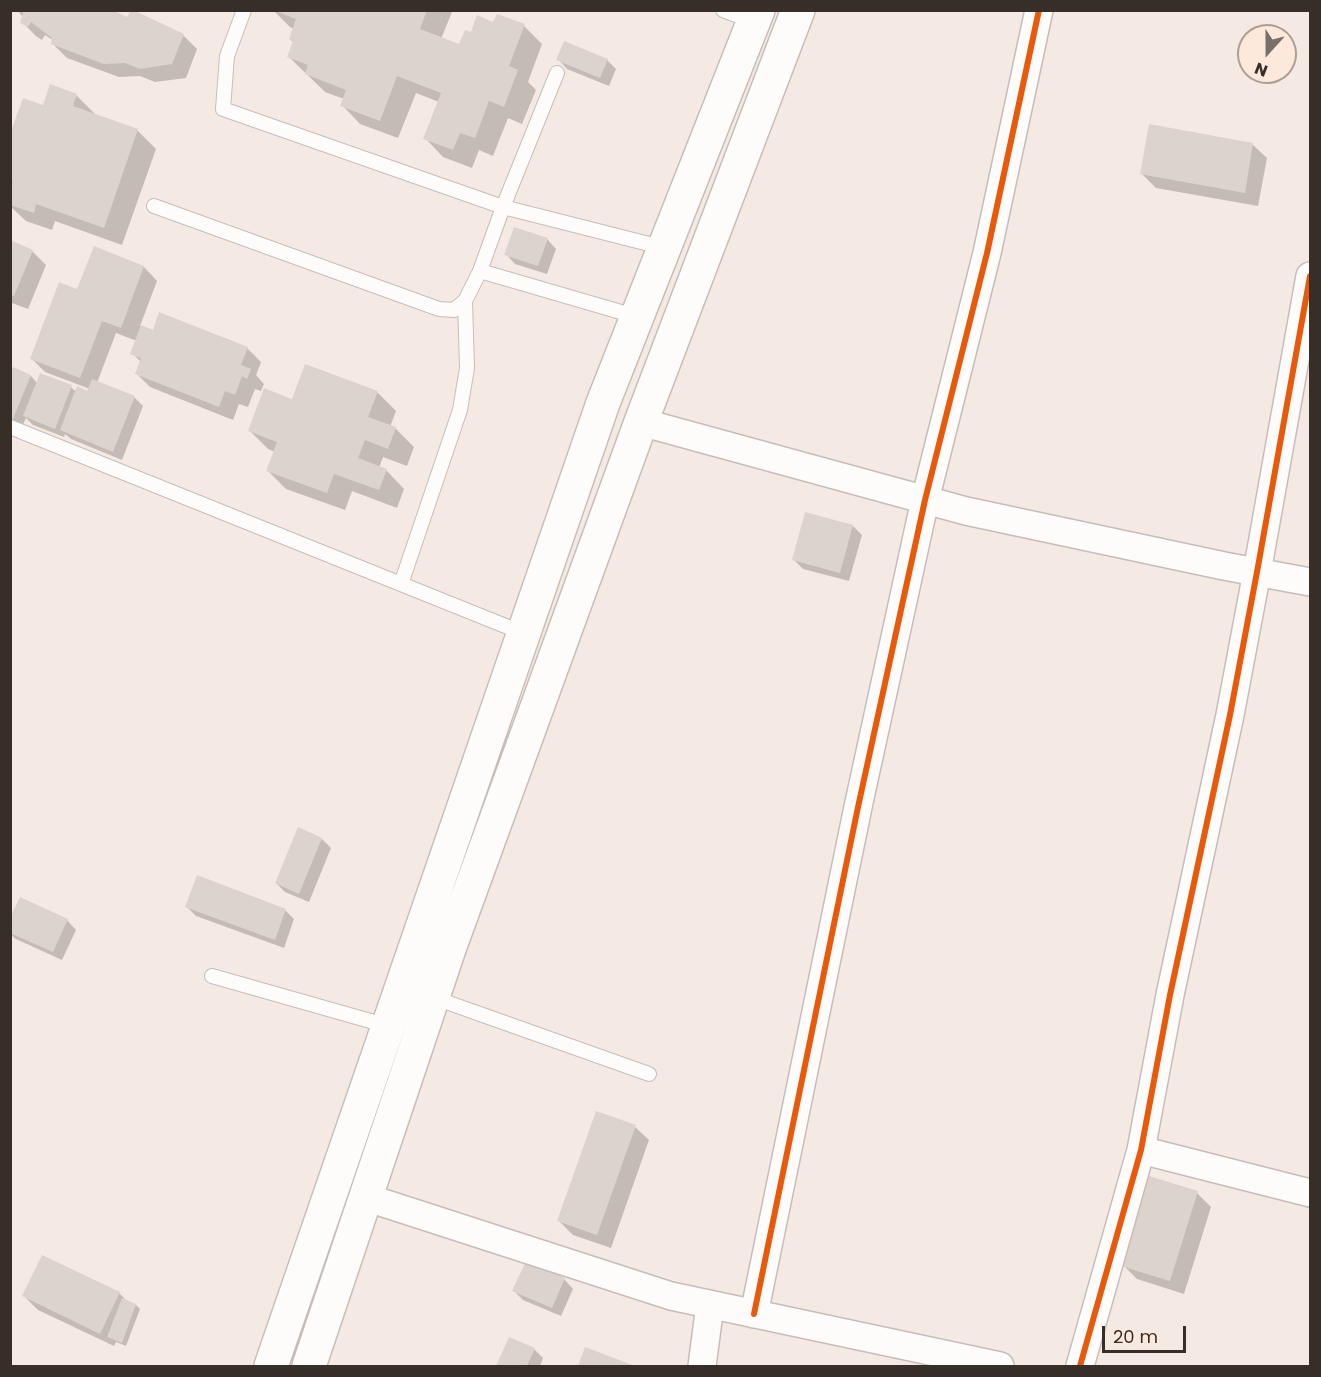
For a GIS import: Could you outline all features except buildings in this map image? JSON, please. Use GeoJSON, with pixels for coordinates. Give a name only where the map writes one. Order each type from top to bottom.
{"type":"FeatureCollection","features":[{"type":"Feature","properties":{"kind":"highway"},"geometry":{"type":"LineString","coordinates":[[309,1366],[432,997],[640,422],[798,10]]}},
{"type":"Feature","properties":{"kind":"highway"},"geometry":{"type":"LineString","coordinates":[[271,1366],[603,403],[756,16]]}},
{"type":"Feature","properties":{"kind":"street"},"geometry":{"type":"LineString","coordinates":[[754,1314],[858,807],[925,500],[987,253],[1039,10]]}},
{"type":"Feature","properties":{"kind":"street"},"geometry":{"type":"LineString","coordinates":[[1080,1366],[1141,1150],[1170,995],[1230,715],[1311,276]]}},
{"type":"Feature","properties":{"kind":"street"},"geometry":{"type":"LineString","coordinates":[[640,422],[978,514],[1311,582]]}},
{"type":"Feature","properties":{"kind":"street"},"geometry":{"type":"LineString","coordinates":[[1141,1150],[1311,1193]]}},
{"type":"Feature","properties":{"kind":"street"},"geometry":{"type":"LineString","coordinates":[[365,1197],[670,1296],[1000,1366]]}},
{"type":"Feature","properties":{"kind":"street"},"geometry":{"type":"LineString","coordinates":[[702,1366],[710,1305]]}},
{"type":"Feature","properties":{"kind":"lane"},"geometry":{"type":"LineString","coordinates":[[244,10],[227,56],[224,109],[503,207],[665,249]]}},
{"type":"Feature","properties":{"kind":"lane"},"geometry":{"type":"LineString","coordinates":[[723,10],[756,16]]}},
{"type":"Feature","properties":{"kind":"lane"},"geometry":{"type":"LineString","coordinates":[[154,206],[439,309],[454,310],[465,301],[480,271],[557,73]]}},
{"type":"Feature","properties":{"kind":"lane"},"geometry":{"type":"LineString","coordinates":[[480,271],[638,317]]}},
{"type":"Feature","properties":{"kind":"lane"},"geometry":{"type":"LineString","coordinates":[[401,584],[460,410],[467,368],[465,301]]}},
{"type":"Feature","properties":{"kind":"lane"},"geometry":{"type":"LineString","coordinates":[[10,427],[524,633]]}},
{"type":"Feature","properties":{"kind":"lane"},"geometry":{"type":"LineString","coordinates":[[212,976],[388,1026]]}},
{"type":"Feature","properties":{"kind":"lane"},"geometry":{"type":"LineString","coordinates":[[432,997],[649,1074]]}},
{"type":"Feature","properties":{"kind":"cycle path"},"geometry":{"type":"LineString","coordinates":[[754,1314],[858,807],[925,500],[987,253],[1039,10]]}},
{"type":"Feature","properties":{"kind":"cycle path"},"geometry":{"type":"LineString","coordinates":[[1080,1366],[1141,1150],[1170,995],[1230,715],[1310,276]]}}]}
